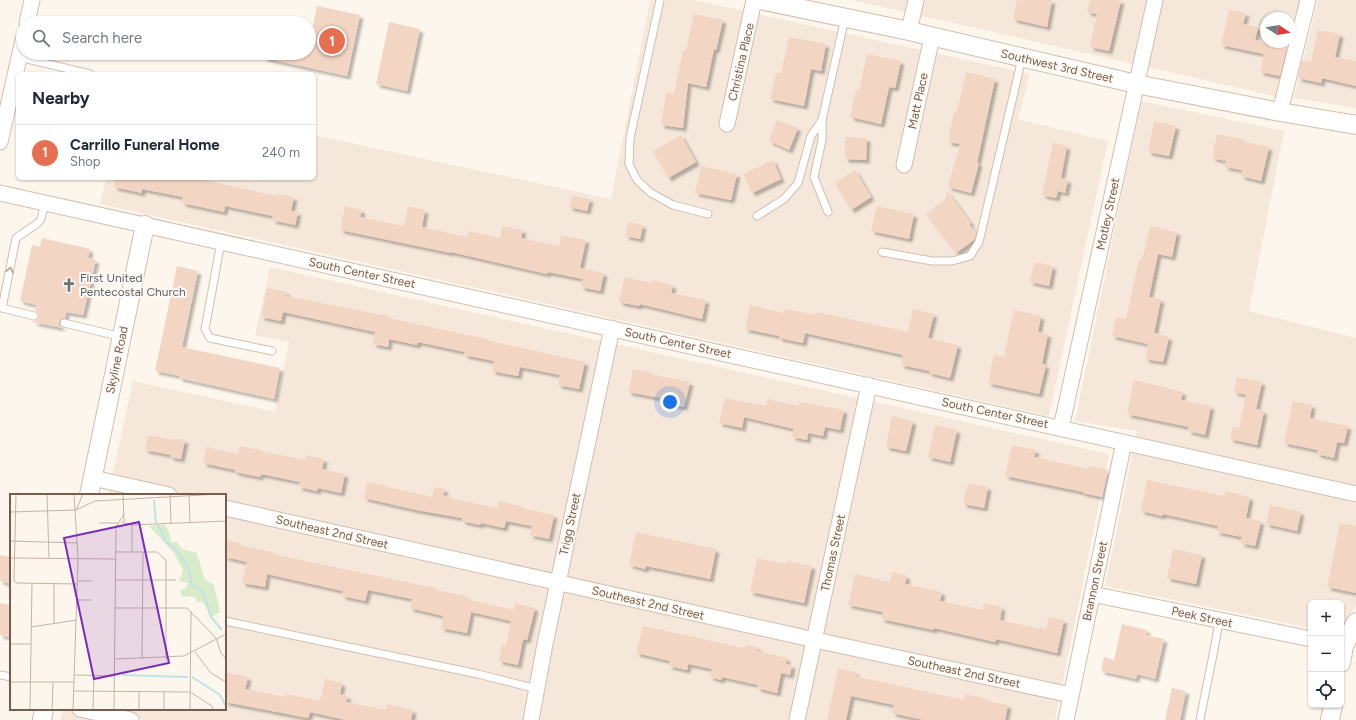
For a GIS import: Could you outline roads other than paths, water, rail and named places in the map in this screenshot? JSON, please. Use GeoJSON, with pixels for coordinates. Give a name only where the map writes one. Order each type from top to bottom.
{"type":"FeatureCollection","features":[{"type":"Feature","properties":{"kind":"street","name":"Christina Place"},"geometry":{"type":"LineString","coordinates":[[727,124],[754,0]]}},
{"type":"Feature","properties":{"kind":"street","name":"Southwest 3rd Street"},"geometry":{"type":"LineString","coordinates":[[760,0],[909,31],[1136,84],[1280,112],[1356,124]]}},
{"type":"Feature","properties":{"kind":"street"},"geometry":{"type":"LineString","coordinates":[[909,31],[916,0]]}},
{"type":"Feature","properties":{"kind":"street","name":"Motley Street"},"geometry":{"type":"LineString","coordinates":[[1061,428],[1155,0]]}},
{"type":"Feature","properties":{"kind":"street"},"geometry":{"type":"LineString","coordinates":[[1280,112],[1308,0]]}},
{"type":"Feature","properties":{"kind":"street"},"geometry":{"type":"LineString","coordinates":[[28,16],[29,1]]}},
{"type":"Feature","properties":{"kind":"street","name":"Matt Place"},"geometry":{"type":"LineString","coordinates":[[904,165],[932,37]]}},
{"type":"Feature","properties":{"kind":"street"},"geometry":{"type":"LineString","coordinates":[[0,142],[3,111],[18,60]]}},
{"type":"Feature","properties":{"kind":"street","name":"South Center Street"},"geometry":{"type":"LineString","coordinates":[[0,193],[1356,494]]}},
{"type":"Feature","properties":{"kind":"street","name":"Skyline Road"},"geometry":{"type":"LineString","coordinates":[[91,486],[145,225]]}},
{"type":"Feature","properties":{"kind":"street","name":"Trigg Street"},"geometry":{"type":"LineString","coordinates":[[531,720],[558,583],[612,328]]}},
{"type":"Feature","properties":{"kind":"street","name":"Thomas Street"},"geometry":{"type":"LineString","coordinates":[[798,720],[869,385]]}},
{"type":"Feature","properties":{"kind":"street","name":"Brannon Street"},"geometry":{"type":"LineString","coordinates":[[1066,720],[1124,442]]}},
{"type":"Feature","properties":{"kind":"street"},"geometry":{"type":"LineString","coordinates":[[91,486],[160,494]]}},
{"type":"Feature","properties":{"kind":"street","name":"Southeast 2nd Street"},"geometry":{"type":"LineString","coordinates":[[226,508],[815,640],[1071,695]]}},
{"type":"Feature","properties":{"kind":"street","name":"Peek Street"},"geometry":{"type":"LineString","coordinates":[[1092,594],[1308,638]]}},
{"type":"Feature","properties":{"kind":"street"},"geometry":{"type":"LineString","coordinates":[[1344,647],[1356,622]]}},
{"type":"Feature","properties":{"kind":"street"},"geometry":{"type":"LineString","coordinates":[[1330,720],[1332,708]]}},
{"type":"Feature","properties":{"kind":"street"},"geometry":{"type":"LineString","coordinates":[[42,720],[44,710]]}},
{"type":"Feature","properties":{"kind":"street"},"geometry":{"type":"LineString","coordinates":[[85,710],[131,720]]}},
{"type":"Feature","properties":{"kind":"lane"},"geometry":{"type":"LineString","coordinates":[[660,0],[630,138],[629,164],[637,180],[650,193],[673,205],[708,214]]}},
{"type":"Feature","properties":{"kind":"lane"},"geometry":{"type":"LineString","coordinates":[[828,212],[814,177],[822,140],[822,120],[845,18]]}},
{"type":"Feature","properties":{"kind":"lane"},"geometry":{"type":"LineString","coordinates":[[882,252],[932,261],[952,261],[970,256],[979,242],[1022,58]]}},
{"type":"Feature","properties":{"kind":"lane"},"geometry":{"type":"LineString","coordinates":[[32,60],[82,72]]}},
{"type":"Feature","properties":{"kind":"lane"},"geometry":{"type":"LineString","coordinates":[[758,216],[784,199],[798,183],[810,136],[822,120]]}},
{"type":"Feature","properties":{"kind":"lane"},"geometry":{"type":"LineString","coordinates":[[34,316],[2,308],[16,238],[38,223],[41,219],[45,203]]}},
{"type":"Feature","properties":{"kind":"lane"},"geometry":{"type":"LineString","coordinates":[[221,242],[205,329],[210,338],[272,351]]}},
{"type":"Feature","properties":{"kind":"lane"},"geometry":{"type":"LineString","coordinates":[[64,323],[122,337]]}},
{"type":"Feature","properties":{"kind":"lane"},"geometry":{"type":"LineString","coordinates":[[1200,720],[1210,664],[1215,648],[1219,620]]}},
{"type":"Feature","properties":{"kind":"lane"},"geometry":{"type":"LineString","coordinates":[[226,621],[478,674],[537,689]]}},
{"type":"Feature","properties":{"kind":"lane"},"geometry":{"type":"LineString","coordinates":[[0,675],[10,677]]}},
{"type":"Feature","properties":{"kind":"place","name":"Carrillo Funeral Home"},"geometry":{"type":"Point","coordinates":[332,41]}},
{"type":"Feature","properties":{"kind":"place","name":"First United Pentecostal Church"},"geometry":{"type":"Point","coordinates":[69,285]}}]}
